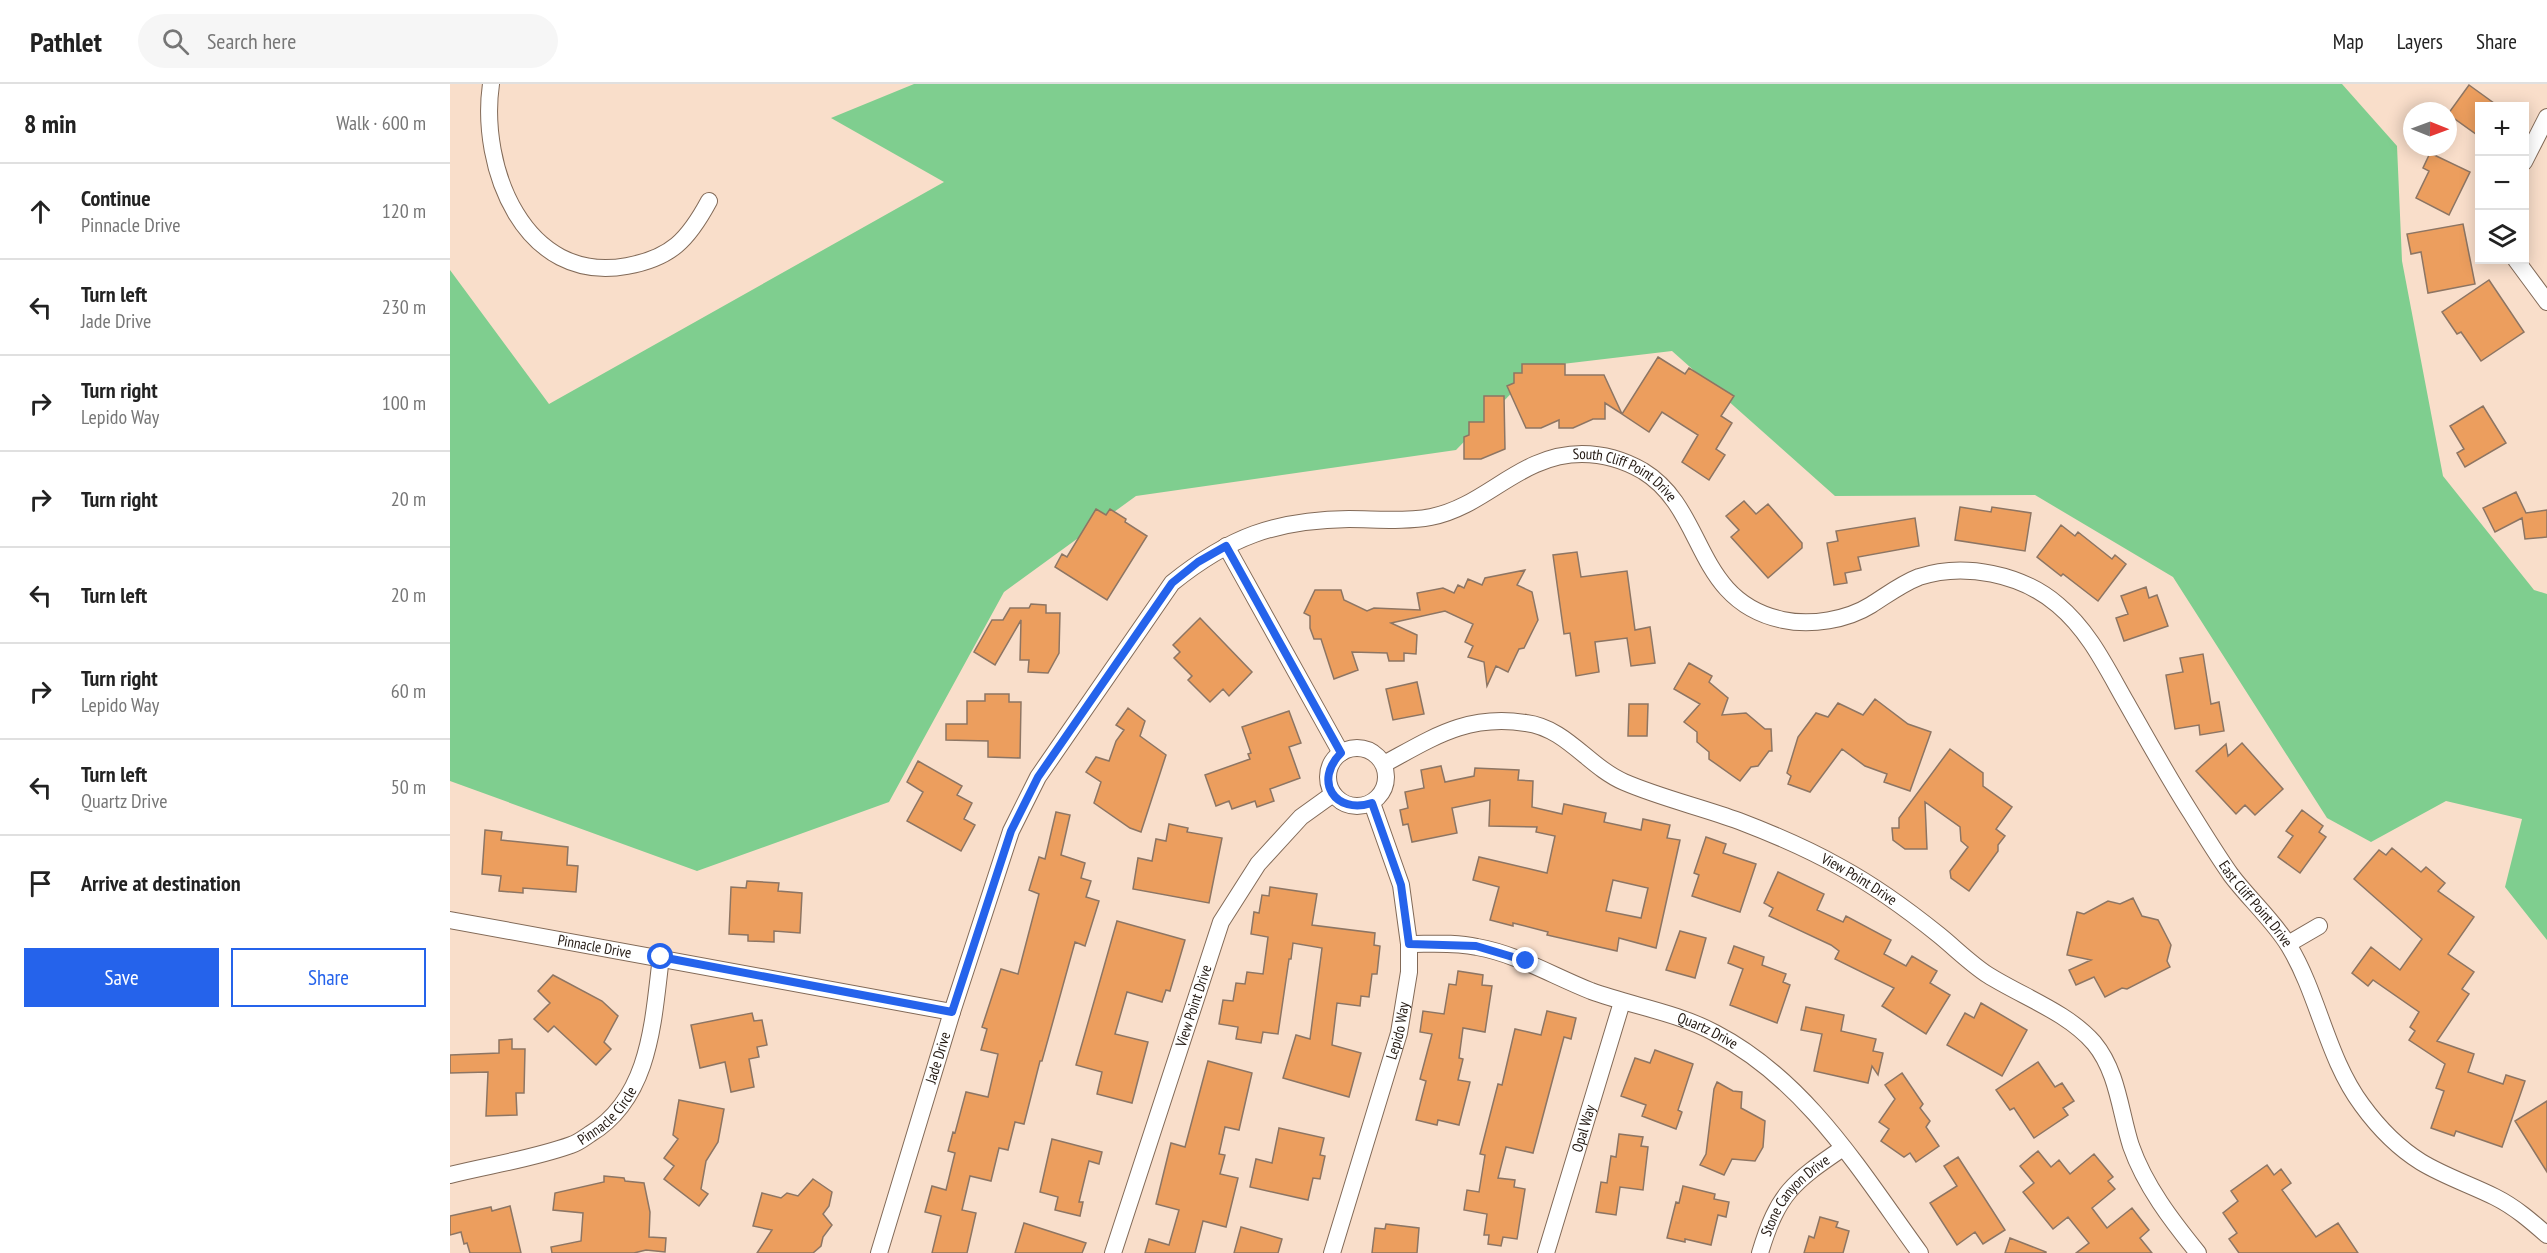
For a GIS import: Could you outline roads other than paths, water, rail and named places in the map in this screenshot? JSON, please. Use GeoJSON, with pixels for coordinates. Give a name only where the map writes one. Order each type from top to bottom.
{"type":"FeatureCollection","features":[{"type":"Feature","properties":{"kind":"street"},"geometry":{"type":"LineString","coordinates":[[491,84],[488,103],[489,142],[505,193],[516,213],[537,241],[565,259],[599,268],[620,267],[655,259],[685,239],[709,201]]}},
{"type":"Feature","properties":{"kind":"street"},"geometry":{"type":"LineString","coordinates":[[2527,156],[2547,117]]}},
{"type":"Feature","properties":{"kind":"street"},"geometry":{"type":"LineString","coordinates":[[2519,264],[2547,302]]}},
{"type":"Feature","properties":{"kind":"street","name":"South Cliff Point Drive"},"geometry":{"type":"LineString","coordinates":[[1226,546],[1267,528],[1297,522],[1327,519],[1429,518],[1453,511],[1542,460],[1569,454],[1593,454],[1617,459],[1644,472],[1662,486],[1677,507],[1715,575],[1732,597],[1756,611],[1783,620],[1812,623],[1840,618],[1868,607],[1891,590],[1920,577],[1968,571]]}},
{"type":"Feature","properties":{"kind":"street"},"geometry":{"type":"LineString","coordinates":[[1226,546],[1341,753]]}},
{"type":"Feature","properties":{"kind":"street","name":"Jade Drive"},"geometry":{"type":"LineString","coordinates":[[879,1253],[952,1012],[1011,831],[1038,777],[1172,583],[1198,562],[1226,546]]}},
{"type":"Feature","properties":{"kind":"street","name":"East Cliff Point Drive"},"geometry":{"type":"LineString","coordinates":[[1968,571],[2001,576],[2031,587],[2055,602],[2077,623],[2096,649],[2191,814],[2232,876],[2288,944],[2311,992],[2344,1075],[2358,1100],[2383,1131],[2418,1160],[2515,1208],[2547,1235]]}},
{"type":"Feature","properties":{"kind":"street","name":"View Point Drive"},"geometry":{"type":"LineString","coordinates":[[1383,764],[1448,730],[1477,722],[1504,720],[1531,723],[1559,735],[1601,769],[1623,782],[1740,821],[1840,867],[1885,894],[1985,973],[2065,1019],[2088,1038],[2107,1063],[2140,1169],[2153,1191],[2198,1253]]}},
{"type":"Feature","properties":{"kind":"street"},"geometry":{"type":"LineString","coordinates":[[1359,748],[1369,750],[1383,764],[1387,777],[1385,788],[1372,803],[1359,807],[1349,806],[1333,794],[1328,782],[1328,772],[1332,762],[1341,753],[1359,748]]}},
{"type":"Feature","properties":{"kind":"street","name":"View Point Drive"},"geometry":{"type":"LineString","coordinates":[[1113,1253],[1221,922],[1258,864],[1301,816],[1333,794]]}},
{"type":"Feature","properties":{"kind":"street","name":"Lepido Way"},"geometry":{"type":"LineString","coordinates":[[1332,1253],[1399,1033],[1409,972],[1409,944],[1401,885],[1372,803]]}},
{"type":"Feature","properties":{"kind":"street","name":"Pinnacle Drive"},"geometry":{"type":"LineString","coordinates":[[450,920],[952,1012]]}},
{"type":"Feature","properties":{"kind":"street"},"geometry":{"type":"LineString","coordinates":[[2288,944],[2319,926]]}},
{"type":"Feature","properties":{"kind":"street","name":"Quartz Drive"},"geometry":{"type":"LineString","coordinates":[[1409,944],[1476,946],[1502,953],[1622,1002],[1688,1020],[1737,1045],[1799,1095],[1843,1148],[1920,1253]]}},
{"type":"Feature","properties":{"kind":"street","name":"Pinnacle Circle"},"geometry":{"type":"LineString","coordinates":[[450,1175],[573,1145],[599,1129],[621,1108],[638,1079],[650,1044],[661,957]]}},
{"type":"Feature","properties":{"kind":"street","name":"Opal Way"},"geometry":{"type":"LineString","coordinates":[[1546,1253],[1622,1002]]}},
{"type":"Feature","properties":{"kind":"street","name":"Stone Canyon Drive"},"geometry":{"type":"LineString","coordinates":[[1760,1253],[1776,1209],[1788,1190],[1843,1148]]}}]}
